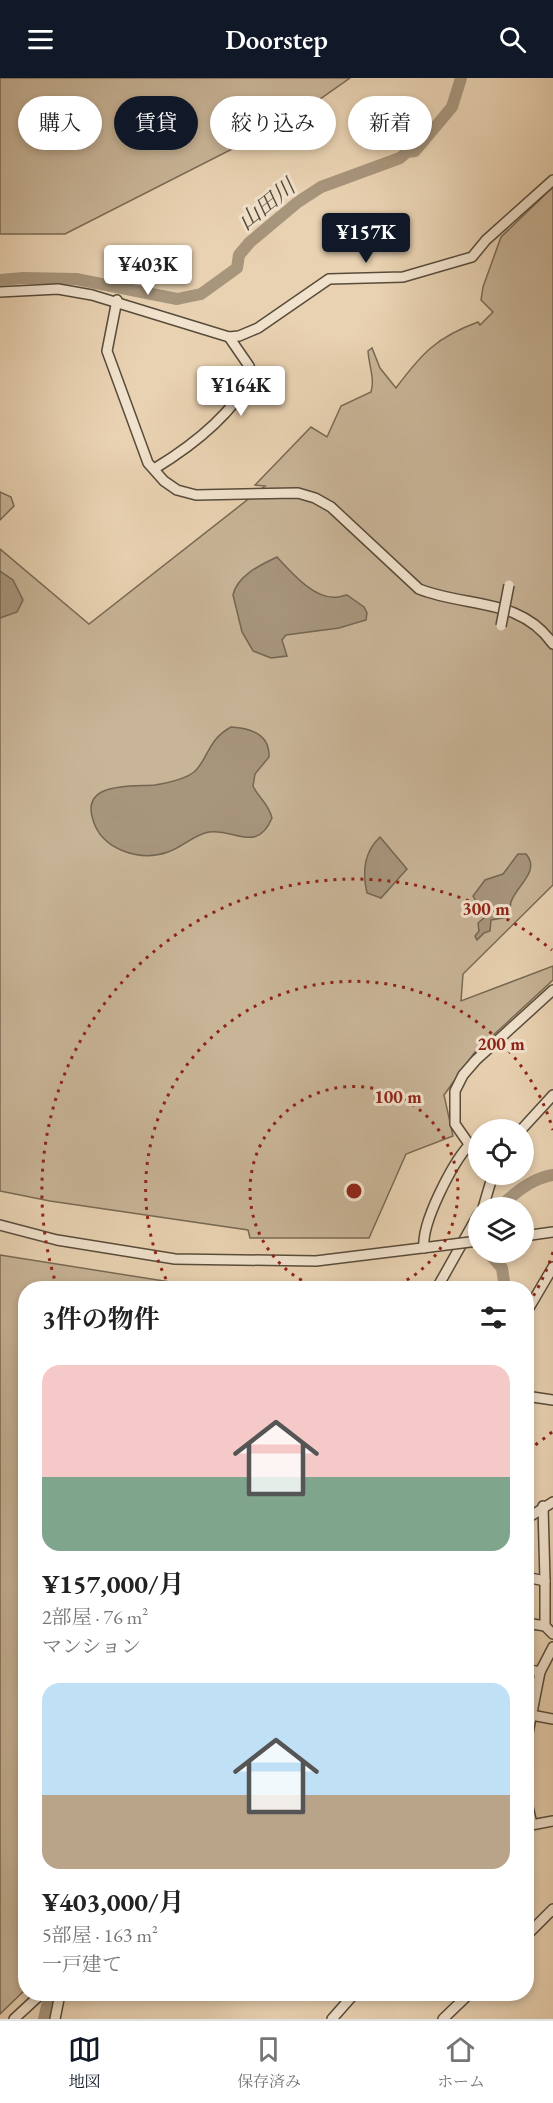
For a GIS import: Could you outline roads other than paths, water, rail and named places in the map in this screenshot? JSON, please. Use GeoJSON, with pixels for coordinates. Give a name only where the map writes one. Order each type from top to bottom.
{"type":"FeatureCollection","features":[{"type":"Feature","properties":{"kind":"street"},"geometry":{"type":"LineString","coordinates":[[0,292],[58,289],[117,300],[229,337],[239,336],[258,328],[329,279],[403,277],[425,273],[472,257],[494,233],[553,180]]}},
{"type":"Feature","properties":{"kind":"street"},"geometry":{"type":"LineString","coordinates":[[117,300],[107,351],[148,463],[164,481],[177,490],[196,495],[298,494],[315,498],[331,507],[419,589],[433,595],[516,612],[543,629],[553,644]]}},
{"type":"Feature","properties":{"kind":"street"},"geometry":{"type":"LineString","coordinates":[[154,469],[205,433],[244,392],[252,376],[249,366],[229,337]]}},
{"type":"Feature","properties":{"kind":"street"},"geometry":{"type":"LineString","coordinates":[[501,626],[509,585]]}},
{"type":"Feature","properties":{"kind":"street"},"geometry":{"type":"LineString","coordinates":[[468,1141],[455,1124],[454,1113],[455,1091],[463,1075],[553,990]]}},
{"type":"Feature","properties":{"kind":"street"},"geometry":{"type":"LineString","coordinates":[[531,1119],[553,1095]]}},
{"type":"Feature","properties":{"kind":"street"},"geometry":{"type":"LineString","coordinates":[[427,1247],[425,1233],[452,1166],[468,1146]]}},
{"type":"Feature","properties":{"kind":"street"},"geometry":{"type":"LineString","coordinates":[[0,1225],[57,1240],[175,1258],[316,1261],[468,1242]]}},
{"type":"Feature","properties":{"kind":"street"},"geometry":{"type":"LineString","coordinates":[[534,1235],[553,1232]]}},
{"type":"Feature","properties":{"kind":"street"},"geometry":{"type":"LineString","coordinates":[[441,1281],[468,1233]]}},
{"type":"Feature","properties":{"kind":"street"},"geometry":{"type":"LineString","coordinates":[[534,1300],[553,1267]]}},
{"type":"Feature","properties":{"kind":"street"},"geometry":{"type":"LineString","coordinates":[[534,1397],[553,1400]]}},
{"type":"Feature","properties":{"kind":"street"},"geometry":{"type":"LineString","coordinates":[[534,1513],[553,1502]]}},
{"type":"Feature","properties":{"kind":"street"},"geometry":{"type":"LineString","coordinates":[[543,1506],[545,1626]]}},
{"type":"Feature","properties":{"kind":"street"},"geometry":{"type":"LineString","coordinates":[[534,1579],[545,1581]]}},
{"type":"Feature","properties":{"kind":"street"},"geometry":{"type":"LineString","coordinates":[[534,1624],[545,1626],[553,1634]]}},
{"type":"Feature","properties":{"kind":"street"},"geometry":{"type":"LineString","coordinates":[[534,1695],[540,1672],[553,1647]]}},
{"type":"Feature","properties":{"kind":"street"},"geometry":{"type":"LineString","coordinates":[[534,1671],[540,1672]]}},
{"type":"Feature","properties":{"kind":"street"},"geometry":{"type":"LineString","coordinates":[[534,1715],[553,1719]]}},
{"type":"Feature","properties":{"kind":"street"},"geometry":{"type":"LineString","coordinates":[[534,1824],[553,1821]]}},
{"type":"Feature","properties":{"kind":"street"},"geometry":{"type":"LineString","coordinates":[[534,1928],[553,1909]]}},
{"type":"Feature","properties":{"kind":"street"},"geometry":{"type":"LineString","coordinates":[[14,2019],[33,2001]]}},
{"type":"Feature","properties":{"kind":"street"},"geometry":{"type":"LineString","coordinates":[[55,2019],[59,2001]]}},
{"type":"Feature","properties":{"kind":"street"},"geometry":{"type":"LineString","coordinates":[[332,2019],[348,2001]]}},
{"type":"Feature","properties":{"kind":"street"},"geometry":{"type":"LineString","coordinates":[[443,2019],[462,2001]]}},
{"type":"Feature","properties":{"kind":"waterway","name":"山田川"},"geometry":{"type":"LineString","coordinates":[[0,280],[76,279],[177,299],[201,294],[237,268],[239,255],[250,242],[298,202],[321,187],[400,158],[407,152],[415,151],[452,107],[461,78]]}},
{"type":"Feature","properties":{"kind":"waterway"},"geometry":{"type":"LineString","coordinates":[[511,1197],[538,1179],[553,1175]]}},
{"type":"Feature","properties":{"kind":"waterway"},"geometry":{"type":"LineString","coordinates":[[498,1263],[502,1268],[504,1281]]}},
{"type":"Feature","properties":{"kind":"waterway"},"geometry":{"type":"LineString","coordinates":[[44,2019],[48,2001]]}}]}
